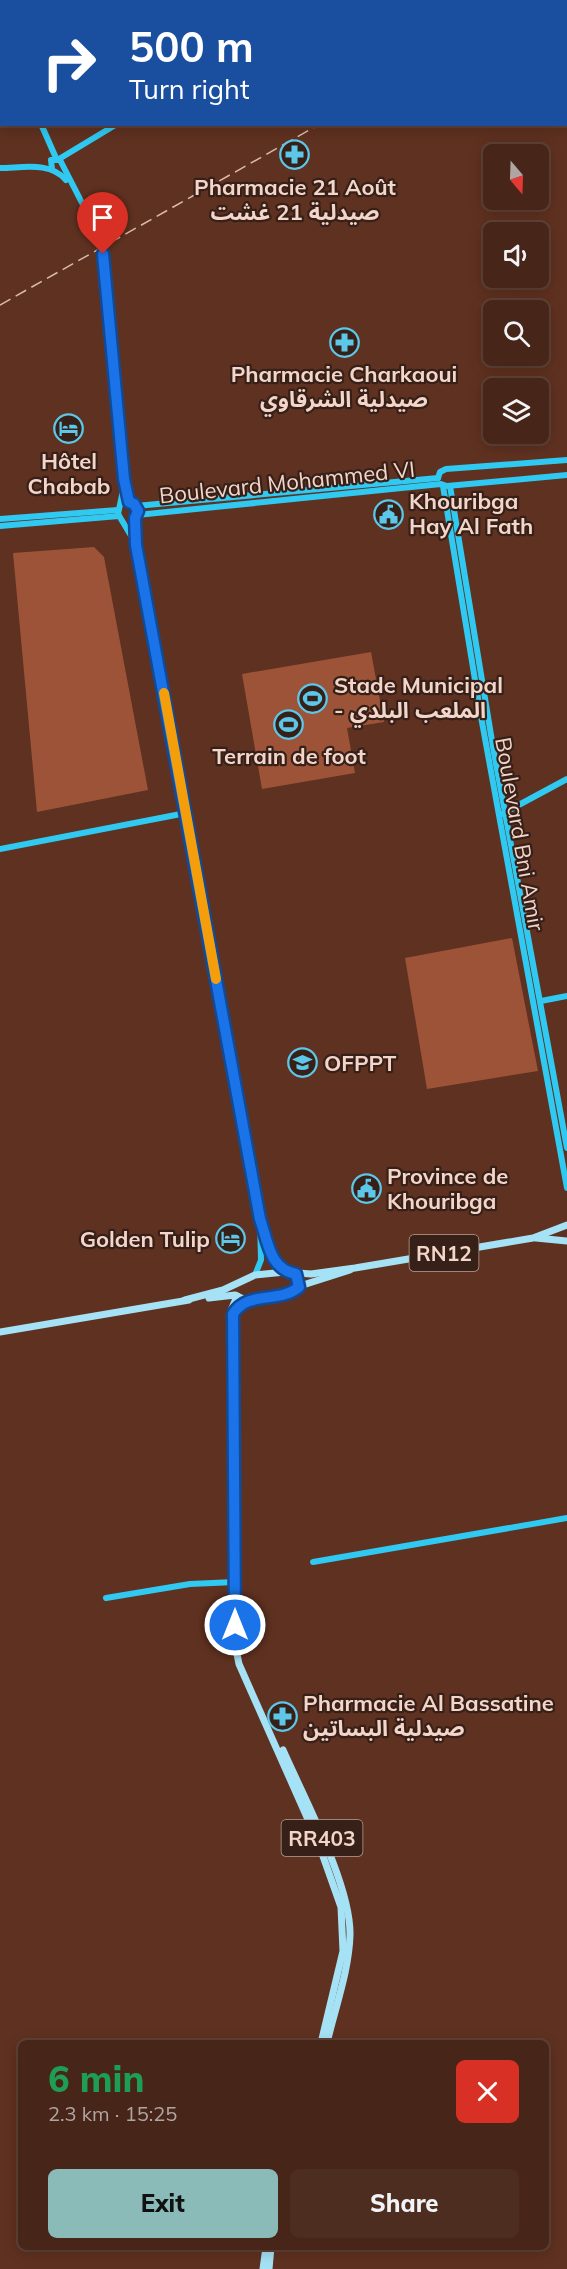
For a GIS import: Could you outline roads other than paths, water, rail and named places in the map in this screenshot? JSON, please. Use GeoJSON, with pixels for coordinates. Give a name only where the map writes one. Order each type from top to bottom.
{"type":"FeatureCollection","features":[{"type":"Feature","properties":{"kind":"main road"},"geometry":{"type":"LineString","coordinates":[[42,126],[52,146],[55,163],[72,187],[100,237],[124,479],[129,502],[136,506],[136,545],[260,1219],[273,1259],[285,1272]]}},
{"type":"Feature","properties":{"kind":"main road"},"geometry":{"type":"LineString","coordinates":[[0,168],[35,167],[55,163],[114,126]]}},
{"type":"Feature","properties":{"kind":"main road"},"geometry":{"type":"LineString","coordinates":[[444,484],[443,470],[567,460]]}},
{"type":"Feature","properties":{"kind":"main road","name":"Boulevard Bni Amir"},"geometry":{"type":"LineString","coordinates":[[451,470],[455,478],[444,484],[567,1188]]}},
{"type":"Feature","properties":{"kind":"main road","name":"Boulevard Mohammed VI"},"geometry":{"type":"LineString","coordinates":[[136,506],[567,475]]}},
{"type":"Feature","properties":{"kind":"main road"},"geometry":{"type":"LineString","coordinates":[[124,479],[121,512],[136,545]]}},
{"type":"Feature","properties":{"kind":"main road","name":"Boulevard Mohammed VI"},"geometry":{"type":"LineString","coordinates":[[121,512],[136,517],[444,484]]}},
{"type":"Feature","properties":{"kind":"main road"},"geometry":{"type":"LineString","coordinates":[[0,526],[121,512],[129,502]]}},
{"type":"Feature","properties":{"kind":"main road"},"geometry":{"type":"LineString","coordinates":[[0,519],[121,512]]}},
{"type":"Feature","properties":{"kind":"main road"},"geometry":{"type":"LineString","coordinates":[[502,814],[567,779]]}},
{"type":"Feature","properties":{"kind":"main road"},"geometry":{"type":"LineString","coordinates":[[0,849],[186,813]]}},
{"type":"Feature","properties":{"kind":"main road","name":"Boulevard Bni Amir"},"geometry":{"type":"LineString","coordinates":[[502,814],[541,1001],[567,1148]]}},
{"type":"Feature","properties":{"kind":"main road"},"geometry":{"type":"LineString","coordinates":[[541,1001],[567,996]]}},
{"type":"Feature","properties":{"kind":"main road"},"geometry":{"type":"LineString","coordinates":[[255,1275],[261,1260],[260,1219]]}},
{"type":"Feature","properties":{"kind":"main road","name":"RN12"},"geometry":{"type":"LineString","coordinates":[[0,1332],[185,1300],[223,1290],[255,1275],[285,1272],[296,1274],[355,1268],[533,1238],[567,1226],[567,1234]]}},
{"type":"Feature","properties":{"kind":"main road","name":"RN12"},"geometry":{"type":"LineString","coordinates":[[533,1238],[567,1241]]}},
{"type":"Feature","properties":{"kind":"main road","name":"RN12"},"geometry":{"type":"LineString","coordinates":[[245,1300],[287,1294],[299,1287],[355,1268]]}},
{"type":"Feature","properties":{"kind":"main road"},"geometry":{"type":"LineString","coordinates":[[296,1274],[299,1287]]}},
{"type":"Feature","properties":{"kind":"main road"},"geometry":{"type":"LineString","coordinates":[[233,1314],[245,1300],[236,1296],[235,1284]]}},
{"type":"Feature","properties":{"kind":"main road","name":"RN12"},"geometry":{"type":"LineString","coordinates":[[185,1300],[236,1296]]}},
{"type":"Feature","properties":{"kind":"main road","name":"RR403"},"geometry":{"type":"LineString","coordinates":[[236,1296],[233,1304],[235,1644],[239,1664],[318,1842],[341,1907],[343,1952],[322,2040]]}},
{"type":"Feature","properties":{"kind":"main road"},"geometry":{"type":"LineString","coordinates":[[313,1562],[567,1518]]}},
{"type":"Feature","properties":{"kind":"main road"},"geometry":{"type":"LineString","coordinates":[[106,1598],[190,1584],[235,1582]]}},
{"type":"Feature","properties":{"kind":"main road","name":"RR403"},"geometry":{"type":"LineString","coordinates":[[235,1644],[321,1835],[347,1911],[350,1932],[347,1963],[328,2040]]}},
{"type":"Feature","properties":{"kind":"main road"},"geometry":{"type":"LineString","coordinates":[[263,2269],[266,2250]]}},
{"type":"Feature","properties":{"kind":"main road"},"geometry":{"type":"LineString","coordinates":[[268,2269],[271,2250]]}},
{"type":"Feature","properties":{"kind":"railway"},"geometry":{"type":"LineString","coordinates":[[0,305],[316,126]]}},
{"type":"Feature","properties":{"kind":"place","name":"Pharmacie 21 Août صيدلية 21 غشت"},"geometry":{"type":"Point","coordinates":[295,155]}},
{"type":"Feature","properties":{"kind":"place","name":"Pharmacie Charkaoui صيدلية الشرقاوي"},"geometry":{"type":"Point","coordinates":[344,342]}},
{"type":"Feature","properties":{"kind":"place","name":"Hôtel Chabab"},"geometry":{"type":"Point","coordinates":[69,429]}},
{"type":"Feature","properties":{"kind":"place","name":"Khouribga Hay Al Fath"},"geometry":{"type":"Point","coordinates":[388,514]}},
{"type":"Feature","properties":{"kind":"place","name":"Stade Municipal - الملعب البلدي"},"geometry":{"type":"Point","coordinates":[313,698]}},
{"type":"Feature","properties":{"kind":"place","name":"Terrain de foot"},"geometry":{"type":"Point","coordinates":[289,724]}},
{"type":"Feature","properties":{"kind":"place","name":"OFPPT"},"geometry":{"type":"Point","coordinates":[303,1063]}},
{"type":"Feature","properties":{"kind":"place","name":"Province de Khouribga"},"geometry":{"type":"Point","coordinates":[366,1189]}},
{"type":"Feature","properties":{"kind":"place","name":"Golden Tulip"},"geometry":{"type":"Point","coordinates":[231,1239]}},
{"type":"Feature","properties":{"kind":"place","name":"Pharmacie Al Bassatine صيدلية البساتين"},"geometry":{"type":"Point","coordinates":[282,1716]}}]}
